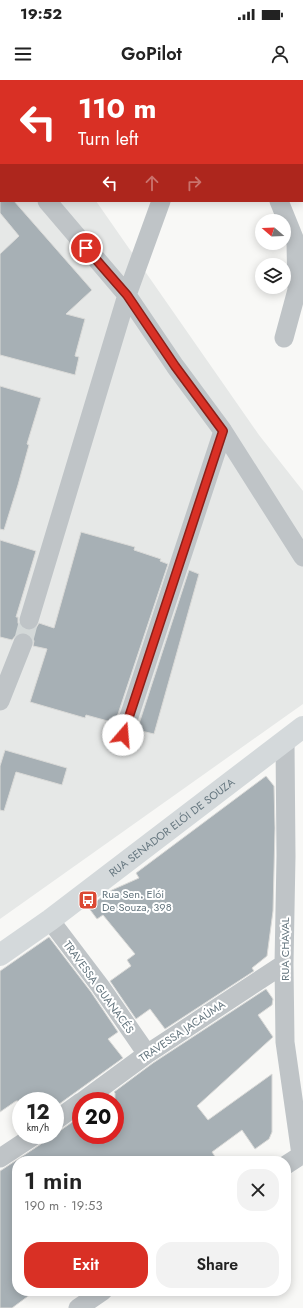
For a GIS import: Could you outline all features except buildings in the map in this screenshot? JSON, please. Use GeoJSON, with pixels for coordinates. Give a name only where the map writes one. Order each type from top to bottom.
{"type":"FeatureCollection","features":[{"type":"Feature","properties":{"kind":"main road","name":"RUA SENADOR ELÓI DE SOUZA"},"geometry":{"type":"LineString","coordinates":[[0,955],[50,920],[303,727]]}},
{"type":"Feature","properties":{"kind":"street"},"geometry":{"type":"LineString","coordinates":[[48,202],[127,295],[175,366],[223,431],[303,557]]}},
{"type":"Feature","properties":{"kind":"street"},"geometry":{"type":"LineString","coordinates":[[29,620],[127,295],[161,202]]}},
{"type":"Feature","properties":{"kind":"street"},"geometry":{"type":"LineString","coordinates":[[279,202],[296,243],[297,290],[284,338]]}},
{"type":"Feature","properties":{"kind":"street"},"geometry":{"type":"LineString","coordinates":[[123,735],[223,431]]}},
{"type":"Feature","properties":{"kind":"street"},"geometry":{"type":"LineString","coordinates":[[0,701],[23,643]]}},
{"type":"Feature","properties":{"kind":"street","name":"RUA CHAVAL"},"geometry":{"type":"LineString","coordinates":[[285,742],[285,1042],[297,1158]]}},
{"type":"Feature","properties":{"kind":"street","name":"TRAVESSA GUANACÉS"},"geometry":{"type":"LineString","coordinates":[[50,920],[100,986],[147,1054]]}},
{"type":"Feature","properties":{"kind":"street","name":"TRAVESSA JACAÚMA"},"geometry":{"type":"LineString","coordinates":[[96,1092],[147,1054],[284,964]]}},
{"type":"Feature","properties":{"kind":"street"},"geometry":{"type":"LineString","coordinates":[[0,1158],[21,1144]]}},
{"type":"Feature","properties":{"kind":"street"},"geometry":{"type":"LineString","coordinates":[[78,1308],[96,1296]]}},
{"type":"Feature","properties":{"kind":"shaded area"},"geometry":{"type":"Polygon","coordinates":[[[0,202],[97,202],[259,435],[303,491],[303,704],[0,919],[0,202]]]}},
{"type":"Feature","properties":{"kind":"tunnel"},"geometry":{"type":"LineString","coordinates":[[23,643],[29,620]]}},
{"type":"Feature","properties":{"kind":"place","name":"Rua Sen. Elói De Souza, 398"},"geometry":{"type":"Point","coordinates":[88,900]}},
{"type":"Feature","properties":{"kind":"route"},"geometry":{"type":"LineString","coordinates":[[86,248],[127,295],[175,366],[223,431],[123,735]]}}]}
